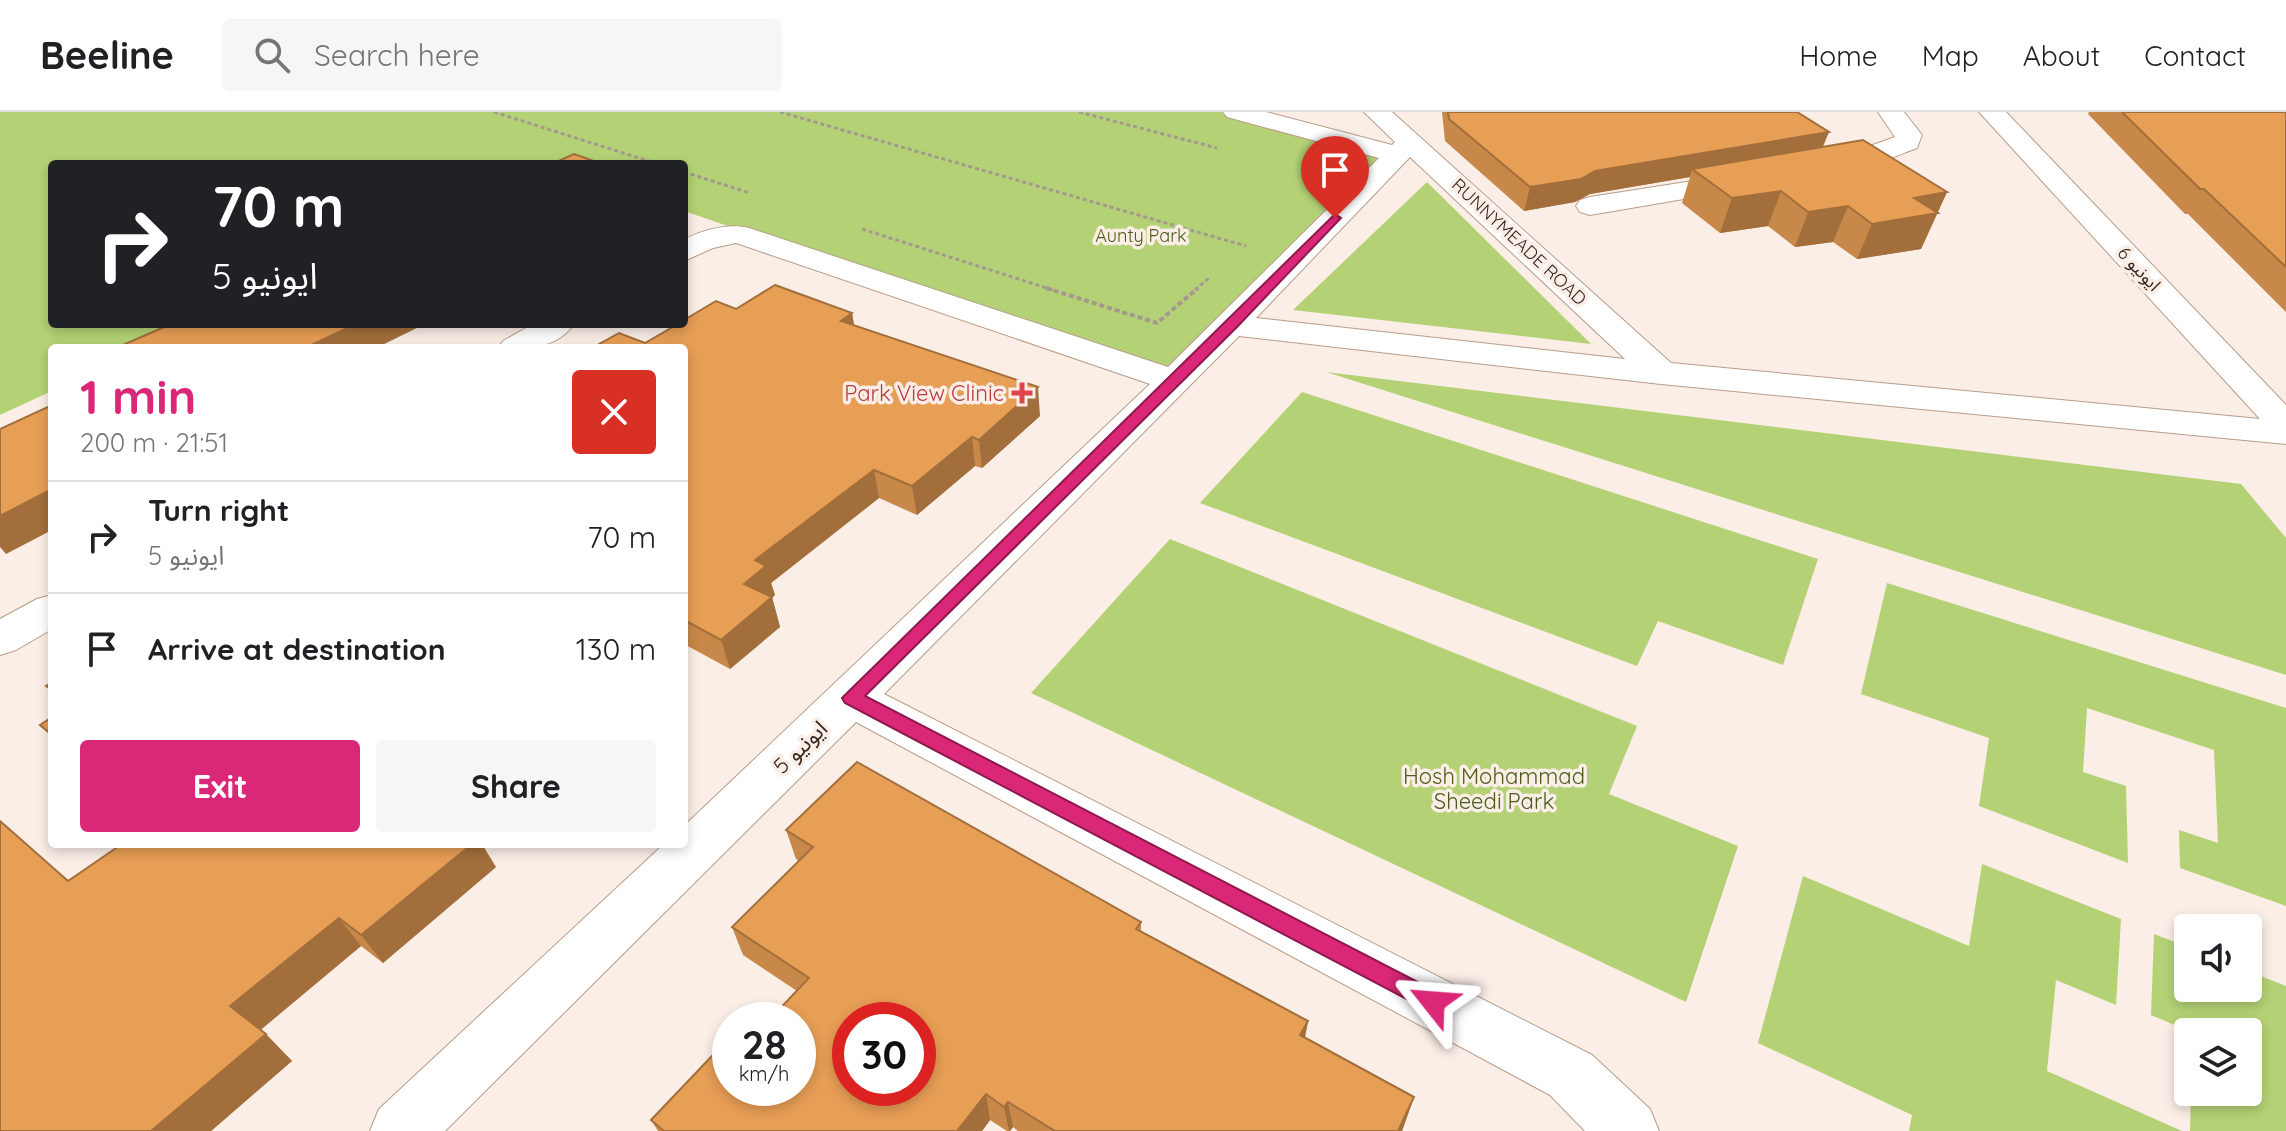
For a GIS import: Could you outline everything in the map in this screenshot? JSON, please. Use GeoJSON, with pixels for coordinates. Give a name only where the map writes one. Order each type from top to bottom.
{"type":"FeatureCollection","features":[{"type":"Feature","properties":{"kind":"street"},"geometry":{"type":"LineString","coordinates":[[1236,112],[1403,148]]}},
{"type":"Feature","properties":{"kind":"street","name":"RUNNYMEADE ROAD"},"geometry":{"type":"LineString","coordinates":[[1377,112],[1403,148],[1661,373]]}},
{"type":"Feature","properties":{"kind":"street"},"geometry":{"type":"LineString","coordinates":[[1796,172],[1860,159],[1902,146],[1908,142],[1909,135],[1891,112]]}},
{"type":"Feature","properties":{"kind":"street","name":"ایونیو 6"},"geometry":{"type":"LineString","coordinates":[[1992,112],[2286,426]]}},
{"type":"Feature","properties":{"kind":"street","name":"ایونیو 5"},"geometry":{"type":"LineString","coordinates":[[401,1131],[851,698],[1231,325],[1403,148]]}},
{"type":"Feature","properties":{"kind":"street"},"geometry":{"type":"LineString","coordinates":[[1590,206],[1767,177]]}},
{"type":"Feature","properties":{"kind":"street"},"geometry":{"type":"LineString","coordinates":[[688,250],[704,241],[738,234],[1174,380]]}},
{"type":"Feature","properties":{"kind":"street"},"geometry":{"type":"LineString","coordinates":[[1231,325],[1661,373],[2286,433]]}},
{"type":"Feature","properties":{"kind":"street"},"geometry":{"type":"LineString","coordinates":[[522,344],[550,328]]}},
{"type":"Feature","properties":{"kind":"street"},"geometry":{"type":"LineString","coordinates":[[0,639],[48,612]]}},
{"type":"Feature","properties":{"kind":"street"},"geometry":{"type":"LineString","coordinates":[[851,698],[1571,1075],[1628,1131]]}},
{"type":"Feature","properties":{"kind":"path"},"geometry":{"type":"LineString","coordinates":[[494,112],[645,160]]}},
{"type":"Feature","properties":{"kind":"path"},"geometry":{"type":"LineString","coordinates":[[780,112],[1246,246],[1235,256]]}},
{"type":"Feature","properties":{"kind":"path"},"geometry":{"type":"LineString","coordinates":[[1079,112],[1218,148]]}},
{"type":"Feature","properties":{"kind":"path"},"geometry":{"type":"LineString","coordinates":[[688,173],[758,196]]}},
{"type":"Feature","properties":{"kind":"path"},"geometry":{"type":"LineString","coordinates":[[862,229],[1157,323],[1212,275]]}},
{"type":"Feature","properties":{"kind":"green space","name":"Aunty Park"},"geometry":{"type":"Polygon","coordinates":[[[0,112],[1227,112],[1397,154],[1174,380],[688,212],[688,160],[48,160],[48,328],[190,328],[155,344],[48,344],[48,393],[0,415],[0,112]]]}},
{"type":"Feature","properties":{"kind":"green space"},"geometry":{"type":"Polygon","coordinates":[[[1427,182],[1591,344],[1293,310],[1427,182]]]}},
{"type":"Feature","properties":{"kind":"green space"},"geometry":{"type":"Polygon","coordinates":[[[1326,372],[2241,484],[2286,538],[2286,675],[1326,372]]]}},
{"type":"Feature","properties":{"kind":"green space"},"geometry":{"type":"Polygon","coordinates":[[[1302,392],[1818,559],[1783,665],[1658,621],[1637,666],[1200,503],[1302,392]]]}},
{"type":"Feature","properties":{"kind":"green space","name":"Hosh Mohammad Sheedi Park"},"geometry":{"type":"Polygon","coordinates":[[[1170,539],[1637,726],[1609,794],[1738,846],[1686,1002],[1031,693],[1170,539]]]}},
{"type":"Feature","properties":{"kind":"green space"},"geometry":{"type":"Polygon","coordinates":[[[1887,583],[2286,708],[2286,906],[2180,868],[2179,830],[2218,843],[2214,750],[2087,708],[2083,772],[2126,786],[2128,863],[1979,806],[1989,738],[1861,694],[1887,583]]]}},
{"type":"Feature","properties":{"kind":"green space"},"geometry":{"type":"Polygon","coordinates":[[[1982,864],[2121,919],[2116,1005],[2056,980],[2047,1071],[2182,1131],[1909,1131],[1912,1115],[1758,1043],[1803,876],[1969,946],[1982,864]]]}},
{"type":"Feature","properties":{"kind":"green space"},"geometry":{"type":"Polygon","coordinates":[[[2154,934],[2174,942],[2174,1002],[2262,1002],[2262,977],[2286,986],[2286,1131],[2190,1131],[2191,1106],[2262,1106],[2262,1018],[2174,1018],[2174,1025],[2151,1015],[2154,934]]]}},
{"type":"Feature","properties":{"kind":"building"},"geometry":{"type":"Polygon","coordinates":[[[1448,112],[1797,112],[1829,132],[1595,171],[1581,179],[1530,187],[1449,119],[1448,112]]]}},
{"type":"Feature","properties":{"kind":"building"},"geometry":{"type":"Polygon","coordinates":[[[2122,112],[2286,112],[2286,267],[2204,189],[2200,189],[2122,112]]]}},
{"type":"Feature","properties":{"kind":"building"},"geometry":{"type":"Polygon","coordinates":[[[1863,140],[1947,192],[1914,198],[1938,213],[1872,224],[1848,206],[1808,212],[1781,191],[1732,198],[1692,169],[1863,140]]]}},
{"type":"Feature","properties":{"kind":"building"},"geometry":{"type":"Polygon","coordinates":[[[574,154],[591,160],[561,160],[574,154]]]}},
{"type":"Feature","properties":{"kind":"building"},"geometry":{"type":"Polygon","coordinates":[[[775,285],[852,313],[841,321],[1038,387],[979,440],[972,437],[912,486],[874,470],[755,560],[766,566],[744,584],[772,597],[721,640],[688,622],[688,344],[599,344],[619,333],[645,343],[671,328],[688,328],[688,318],[716,301],[736,309],[775,285]]]}},
{"type":"Feature","properties":{"kind":"building"},"geometry":{"type":"Polygon","coordinates":[[[162,328],[348,328],[314,344],[125,344],[162,328]]]}},
{"type":"Feature","properties":{"kind":"building"},"geometry":{"type":"Polygon","coordinates":[[[48,407],[48,491],[0,516],[0,429],[48,407]]]}},
{"type":"Feature","properties":{"kind":"building"},"geometry":{"type":"Polygon","coordinates":[[[48,720],[48,732],[40,725],[48,720]]]}},
{"type":"Feature","properties":{"kind":"building"},"geometry":{"type":"Polygon","coordinates":[[[857,762],[1141,922],[1136,929],[1308,1021],[1300,1035],[1414,1097],[1398,1131],[1055,1131],[1008,1102],[1004,1107],[986,1094],[957,1131],[664,1131],[651,1120],[712,1056],[712,1106],[816,1106],[816,1002],[786,1002],[809,978],[732,927],[813,847],[786,830],[857,762]]]}},
{"type":"Feature","properties":{"kind":"building"},"geometry":{"type":"Polygon","coordinates":[[[0,821],[68,881],[116,848],[467,848],[361,935],[339,918],[230,1006],[266,1034],[151,1131],[0,1131],[0,821]]]}},
{"type":"Feature","properties":{"kind":"place","name":"Park View Clinic"},"geometry":{"type":"Point","coordinates":[1022,393]}},
{"type":"Feature","properties":{"kind":"route"},"geometry":{"type":"LineString","coordinates":[[1335,218],[1231,325],[851,698],[1433,1002]]}}]}
